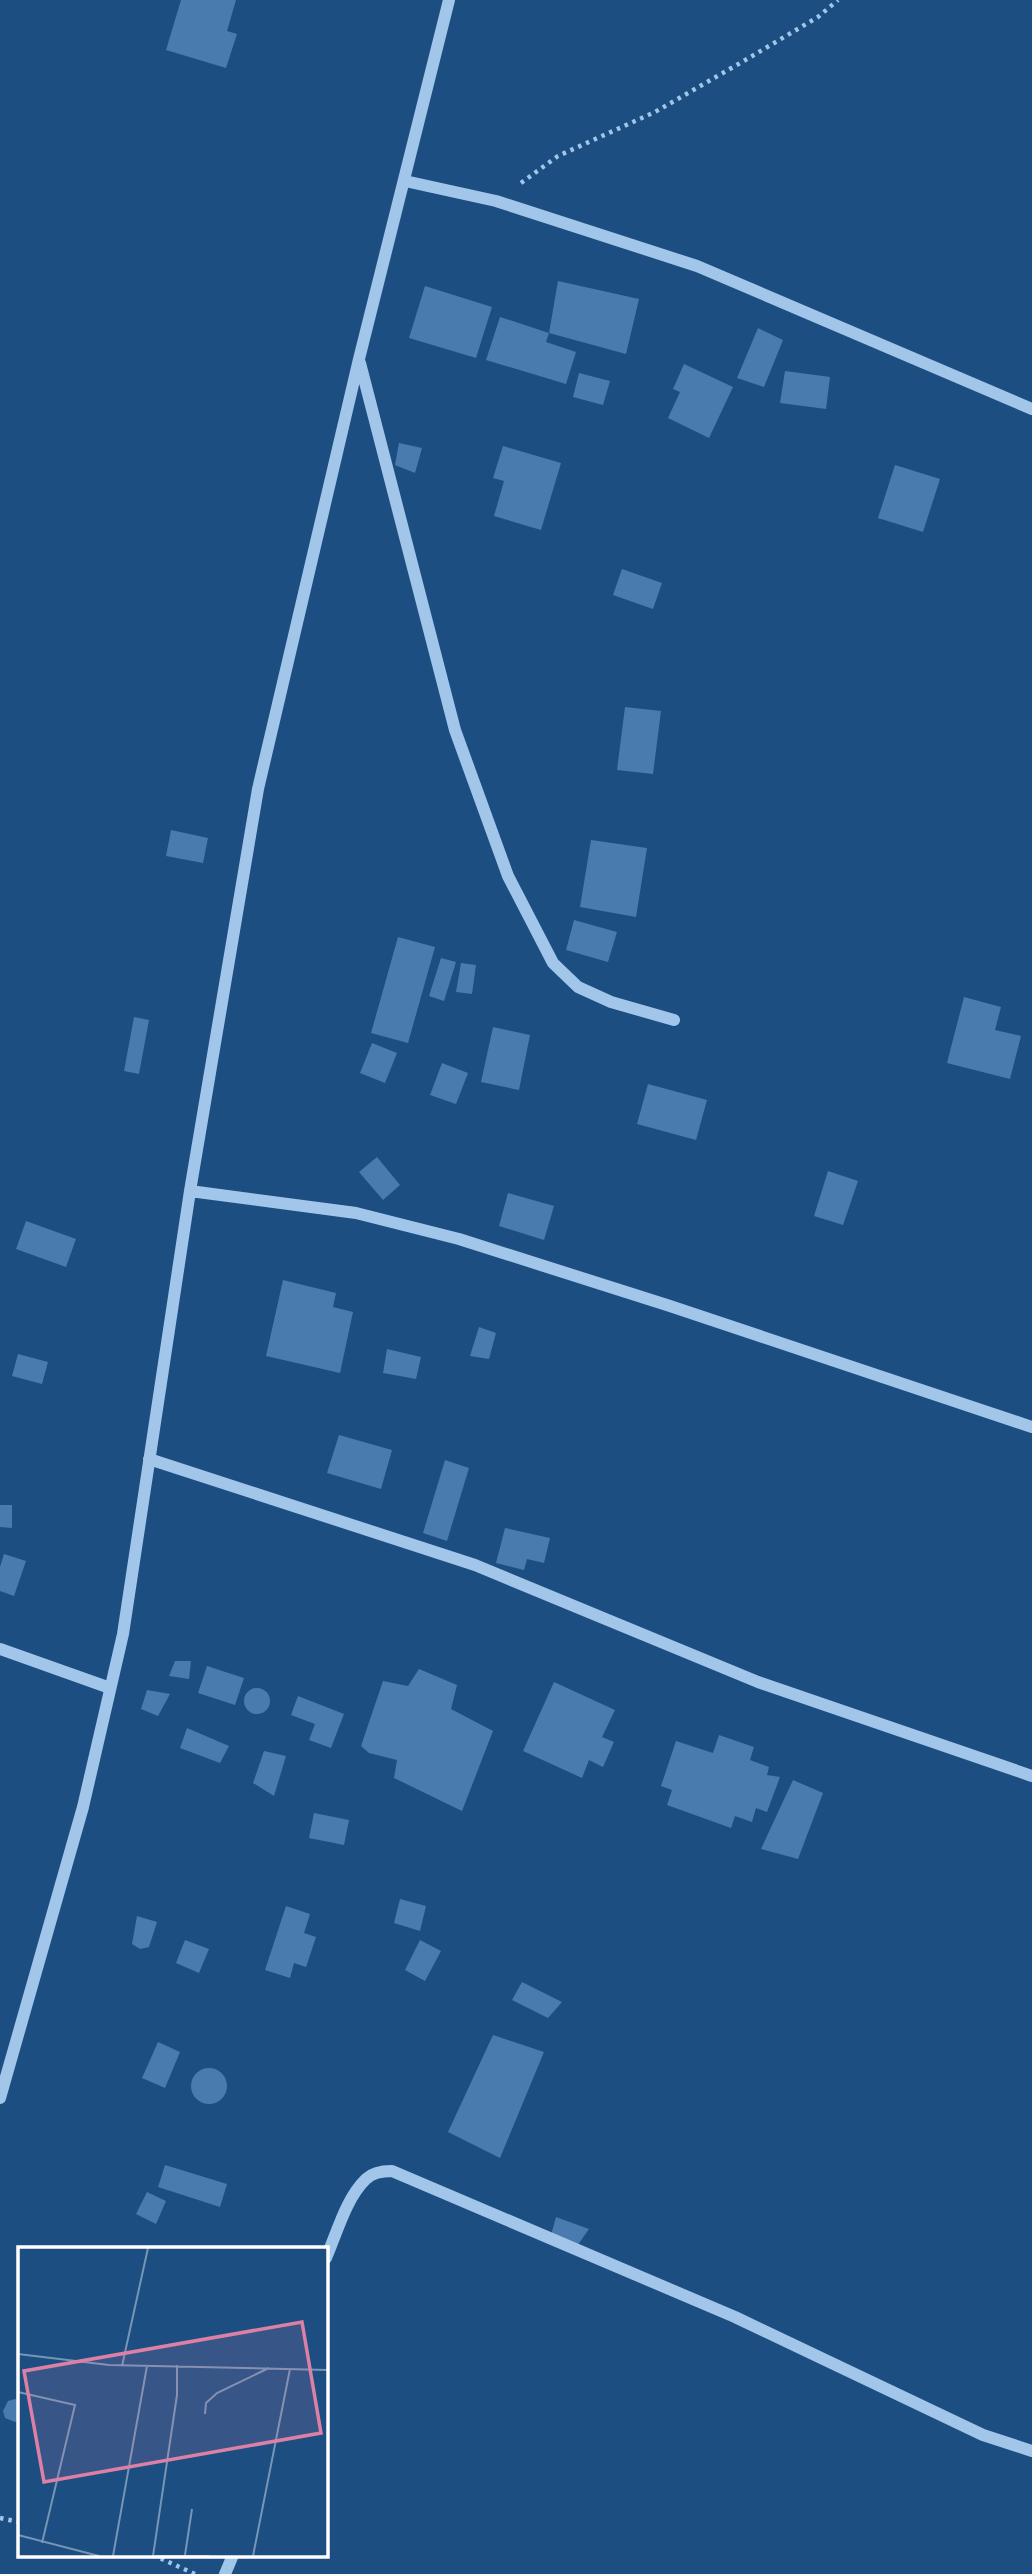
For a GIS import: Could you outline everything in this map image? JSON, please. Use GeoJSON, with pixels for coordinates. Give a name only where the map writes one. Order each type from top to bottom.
{"type":"FeatureCollection","features":[{"type":"Feature","properties":{"kind":"street"},"geometry":{"type":"LineString","coordinates":[[0,2098],[83,1807],[123,1634],[190,1191],[258,789],[359,359],[449,0]]}},
{"type":"Feature","properties":{"kind":"street"},"geometry":{"type":"LineString","coordinates":[[405,180],[496,201],[697,266],[1032,409]]}},
{"type":"Feature","properties":{"kind":"street"},"geometry":{"type":"LineString","coordinates":[[359,359],[455,730],[508,876],[553,963],[578,987],[611,1002],[674,1020]]}},
{"type":"Feature","properties":{"kind":"street"},"geometry":{"type":"LineString","coordinates":[[190,1191],[356,1213],[460,1239],[1032,1427]]}},
{"type":"Feature","properties":{"kind":"street"},"geometry":{"type":"LineString","coordinates":[[149,1459],[475,1565],[758,1682],[1032,1776]]}},
{"type":"Feature","properties":{"kind":"street"},"geometry":{"type":"LineString","coordinates":[[0,1649],[110,1688]]}},
{"type":"Feature","properties":{"kind":"street"},"geometry":{"type":"LineString","coordinates":[[327,2256],[354,2194],[367,2177],[392,2171],[735,2317],[983,2435],[1032,2451]]}},
{"type":"Feature","properties":{"kind":"street"},"geometry":{"type":"LineString","coordinates":[[225,2574],[233,2556]]}},
{"type":"Feature","properties":{"kind":"path"},"geometry":{"type":"LineString","coordinates":[[496,201],[558,156],[655,111],[818,17],[838,0]]}},
{"type":"Feature","properties":{"kind":"path"},"geometry":{"type":"LineString","coordinates":[[0,2518],[18,2522]]}},
{"type":"Feature","properties":{"kind":"path"},"geometry":{"type":"LineString","coordinates":[[155,2556],[195,2574]]}},
{"type":"Feature","properties":{"kind":"building"},"geometry":{"type":"Polygon","coordinates":[[[181,0],[236,0],[227,31],[237,34],[226,68],[166,50],[181,0]]]}},
{"type":"Feature","properties":{"kind":"building"},"geometry":{"type":"Polygon","coordinates":[[[558,281],[639,299],[626,354],[549,333],[558,281]]]}},
{"type":"Feature","properties":{"kind":"building"},"geometry":{"type":"Polygon","coordinates":[[[425,286],[492,307],[476,358],[409,338],[425,286]]]}},
{"type":"Feature","properties":{"kind":"building"},"geometry":{"type":"Polygon","coordinates":[[[500,317],[549,333],[546,342],[576,352],[566,384],[486,360],[500,317]]]}},
{"type":"Feature","properties":{"kind":"building"},"geometry":{"type":"Polygon","coordinates":[[[758,328],[783,340],[764,387],[737,378],[758,328]]]}},
{"type":"Feature","properties":{"kind":"building"},"geometry":{"type":"Polygon","coordinates":[[[684,364],[733,387],[709,438],[668,418],[680,392],[673,389],[684,364]]]}},
{"type":"Feature","properties":{"kind":"building"},"geometry":{"type":"Polygon","coordinates":[[[785,371],[830,377],[826,409],[780,403],[785,371]]]}},
{"type":"Feature","properties":{"kind":"building"},"geometry":{"type":"Polygon","coordinates":[[[579,373],[610,381],[603,405],[573,397],[579,373]]]}},
{"type":"Feature","properties":{"kind":"building"},"geometry":{"type":"Polygon","coordinates":[[[399,443],[422,448],[415,473],[395,465],[399,443]]]}},
{"type":"Feature","properties":{"kind":"building"},"geometry":{"type":"Polygon","coordinates":[[[503,446],[561,463],[541,530],[494,516],[504,481],[493,478],[503,446]]]}},
{"type":"Feature","properties":{"kind":"building"},"geometry":{"type":"Polygon","coordinates":[[[895,465],[940,479],[923,532],[878,518],[895,465]]]}},
{"type":"Feature","properties":{"kind":"building"},"geometry":{"type":"Polygon","coordinates":[[[622,569],[662,583],[653,609],[613,595],[622,569]]]}},
{"type":"Feature","properties":{"kind":"building"},"geometry":{"type":"Polygon","coordinates":[[[625,707],[661,711],[653,774],[617,770],[625,707]]]}},
{"type":"Feature","properties":{"kind":"building"},"geometry":{"type":"Polygon","coordinates":[[[171,830],[208,838],[203,863],[166,856],[171,830]]]}},
{"type":"Feature","properties":{"kind":"building"},"geometry":{"type":"Polygon","coordinates":[[[591,840],[647,848],[636,917],[580,907],[591,840]]]}},
{"type":"Feature","properties":{"kind":"building"},"geometry":{"type":"Polygon","coordinates":[[[574,920],[617,932],[608,962],[566,950],[574,920]]]}},
{"type":"Feature","properties":{"kind":"building"},"geometry":{"type":"Polygon","coordinates":[[[398,937],[435,947],[408,1043],[371,1033],[398,937]]]}},
{"type":"Feature","properties":{"kind":"building"},"geometry":{"type":"Polygon","coordinates":[[[441,958],[456,962],[444,1001],[429,996],[441,958]]]}},
{"type":"Feature","properties":{"kind":"building"},"geometry":{"type":"Polygon","coordinates":[[[461,963],[476,965],[472,994],[456,992],[461,963]]]}},
{"type":"Feature","properties":{"kind":"building"},"geometry":{"type":"Polygon","coordinates":[[[964,997],[1001,1007],[995,1030],[1021,1036],[1010,1079],[947,1063],[964,997]]]}},
{"type":"Feature","properties":{"kind":"building"},"geometry":{"type":"Polygon","coordinates":[[[134,1017],[149,1020],[139,1074],[124,1071],[134,1017]]]}},
{"type":"Feature","properties":{"kind":"building"},"geometry":{"type":"Polygon","coordinates":[[[493,1027],[530,1035],[519,1090],[481,1082],[493,1027]]]}},
{"type":"Feature","properties":{"kind":"building"},"geometry":{"type":"Polygon","coordinates":[[[372,1043],[397,1053],[385,1083],[360,1073],[372,1043]]]}},
{"type":"Feature","properties":{"kind":"building"},"geometry":{"type":"Polygon","coordinates":[[[442,1063],[468,1073],[456,1104],[430,1095],[442,1063]]]}},
{"type":"Feature","properties":{"kind":"building"},"geometry":{"type":"Polygon","coordinates":[[[648,1084],[707,1100],[696,1140],[637,1124],[648,1084]]]}},
{"type":"Feature","properties":{"kind":"building"},"geometry":{"type":"Polygon","coordinates":[[[377,1157],[400,1185],[383,1200],[359,1172],[377,1157]]]}},
{"type":"Feature","properties":{"kind":"building"},"geometry":{"type":"Polygon","coordinates":[[[828,1171],[858,1181],[843,1225],[814,1216],[828,1171]]]}},
{"type":"Feature","properties":{"kind":"building"},"geometry":{"type":"Polygon","coordinates":[[[508,1193],[554,1206],[544,1240],[499,1226],[508,1193]]]}},
{"type":"Feature","properties":{"kind":"building"},"geometry":{"type":"Polygon","coordinates":[[[26,1221],[76,1239],[66,1267],[16,1249],[26,1221]]]}},
{"type":"Feature","properties":{"kind":"building"},"geometry":{"type":"Polygon","coordinates":[[[283,1280],[336,1293],[333,1307],[353,1312],[340,1373],[266,1356],[283,1280]]]}},
{"type":"Feature","properties":{"kind":"building"},"geometry":{"type":"Polygon","coordinates":[[[479,1327],[496,1333],[489,1359],[470,1356],[479,1327]]]}},
{"type":"Feature","properties":{"kind":"building"},"geometry":{"type":"Polygon","coordinates":[[[387,1349],[421,1357],[416,1379],[383,1373],[387,1349]]]}},
{"type":"Feature","properties":{"kind":"building"},"geometry":{"type":"Polygon","coordinates":[[[18,1354],[48,1362],[42,1384],[12,1376],[18,1354]]]}},
{"type":"Feature","properties":{"kind":"building"},"geometry":{"type":"Polygon","coordinates":[[[339,1435],[392,1450],[381,1489],[327,1473],[339,1435]]]}},
{"type":"Feature","properties":{"kind":"building"},"geometry":{"type":"Polygon","coordinates":[[[445,1460],[469,1468],[447,1541],[423,1533],[445,1460]]]}},
{"type":"Feature","properties":{"kind":"building"},"geometry":{"type":"Polygon","coordinates":[[[0,1505],[12,1505],[12,1528],[0,1527],[0,1505]]]}},
{"type":"Feature","properties":{"kind":"building"},"geometry":{"type":"Polygon","coordinates":[[[505,1528],[550,1538],[544,1563],[527,1559],[524,1570],[496,1563],[505,1528]]]}},
{"type":"Feature","properties":{"kind":"building"},"geometry":{"type":"Polygon","coordinates":[[[4,1554],[26,1561],[14,1596],[0,1591],[0,1567],[4,1554]]]}},
{"type":"Feature","properties":{"kind":"building"},"geometry":{"type":"Polygon","coordinates":[[[175,1661],[191,1661],[189,1679],[169,1676],[175,1661]]]}},
{"type":"Feature","properties":{"kind":"building"},"geometry":{"type":"Polygon","coordinates":[[[207,1666],[244,1678],[235,1705],[198,1693],[207,1666]]]}},
{"type":"Feature","properties":{"kind":"building"},"geometry":{"type":"Polygon","coordinates":[[[419,1669],[457,1685],[451,1709],[493,1731],[462,1811],[394,1778],[397,1760],[369,1753],[361,1746],[383,1681],[408,1686],[419,1669]]]}},
{"type":"Feature","properties":{"kind":"building"},"geometry":{"type":"Polygon","coordinates":[[[554,1682],[615,1710],[602,1737],[614,1742],[603,1767],[589,1760],[582,1778],[523,1751],[554,1682]]]}},
{"type":"Feature","properties":{"kind":"building"},"geometry":{"type":"Polygon","coordinates":[[[257,1688],[266,1692],[270,1701],[266,1710],[257,1714],[248,1710],[244,1701],[248,1692],[257,1688]]]}},
{"type":"Feature","properties":{"kind":"building"},"geometry":{"type":"Polygon","coordinates":[[[147,1690],[170,1694],[158,1716],[141,1709],[147,1690]]]}},
{"type":"Feature","properties":{"kind":"building"},"geometry":{"type":"Polygon","coordinates":[[[298,1696],[344,1714],[331,1748],[309,1740],[315,1724],[291,1715],[298,1696]]]}},
{"type":"Feature","properties":{"kind":"building"},"geometry":{"type":"Polygon","coordinates":[[[187,1728],[229,1746],[220,1763],[180,1748],[187,1728]]]}},
{"type":"Feature","properties":{"kind":"building"},"geometry":{"type":"Polygon","coordinates":[[[719,1735],[754,1747],[750,1760],[769,1767],[767,1775],[780,1777],[767,1812],[756,1808],[752,1822],[735,1816],[731,1828],[667,1805],[672,1790],[661,1786],[676,1741],[713,1753],[719,1735]]]}},
{"type":"Feature","properties":{"kind":"building"},"geometry":{"type":"Polygon","coordinates":[[[264,1751],[286,1756],[274,1796],[253,1783],[264,1751]]]}},
{"type":"Feature","properties":{"kind":"building"},"geometry":{"type":"Polygon","coordinates":[[[793,1780],[823,1793],[798,1859],[761,1849],[793,1780]]]}},
{"type":"Feature","properties":{"kind":"building"},"geometry":{"type":"Polygon","coordinates":[[[314,1813],[349,1820],[344,1845],[309,1838],[314,1813]]]}},
{"type":"Feature","properties":{"kind":"building"},"geometry":{"type":"Polygon","coordinates":[[[400,1899],[426,1906],[420,1931],[394,1923],[400,1899]]]}},
{"type":"Feature","properties":{"kind":"building"},"geometry":{"type":"Polygon","coordinates":[[[286,1906],[310,1914],[304,1933],[316,1937],[306,1967],[294,1963],[290,1978],[265,1970],[286,1906]]]}},
{"type":"Feature","properties":{"kind":"building"},"geometry":{"type":"Polygon","coordinates":[[[137,1916],[157,1922],[149,1947],[140,1949],[132,1944],[137,1916]]]}},
{"type":"Feature","properties":{"kind":"building"},"geometry":{"type":"Polygon","coordinates":[[[185,1940],[209,1949],[199,1973],[176,1963],[185,1940]]]}},
{"type":"Feature","properties":{"kind":"building"},"geometry":{"type":"Polygon","coordinates":[[[420,1940],[441,1951],[425,1981],[405,1970],[420,1940]]]}},
{"type":"Feature","properties":{"kind":"building"},"geometry":{"type":"Polygon","coordinates":[[[522,1982],[562,2002],[548,2018],[512,2000],[522,1982]]]}},
{"type":"Feature","properties":{"kind":"building"},"geometry":{"type":"Polygon","coordinates":[[[493,2035],[544,2052],[500,2158],[448,2132],[493,2035]]]}},
{"type":"Feature","properties":{"kind":"building"},"geometry":{"type":"Polygon","coordinates":[[[158,2042],[180,2052],[165,2088],[142,2078],[158,2042]]]}},
{"type":"Feature","properties":{"kind":"building"},"geometry":{"type":"Polygon","coordinates":[[[209,2068],[221,2074],[227,2086],[221,2098],[209,2104],[197,2098],[191,2086],[197,2074],[209,2068]]]}},
{"type":"Feature","properties":{"kind":"building"},"geometry":{"type":"Polygon","coordinates":[[[165,2165],[227,2184],[220,2207],[158,2187],[165,2165]]]}},
{"type":"Feature","properties":{"kind":"building"},"geometry":{"type":"Polygon","coordinates":[[[147,2192],[166,2201],[156,2224],[136,2214],[147,2192]]]}},
{"type":"Feature","properties":{"kind":"building"},"geometry":{"type":"Polygon","coordinates":[[[556,2217],[589,2229],[575,2249],[550,2239],[556,2217]]]}},
{"type":"Feature","properties":{"kind":"building"},"geometry":{"type":"Polygon","coordinates":[[[18,2400],[18,2420],[15,2422],[5,2418],[3,2411],[8,2401],[18,2400]]]}}]}
